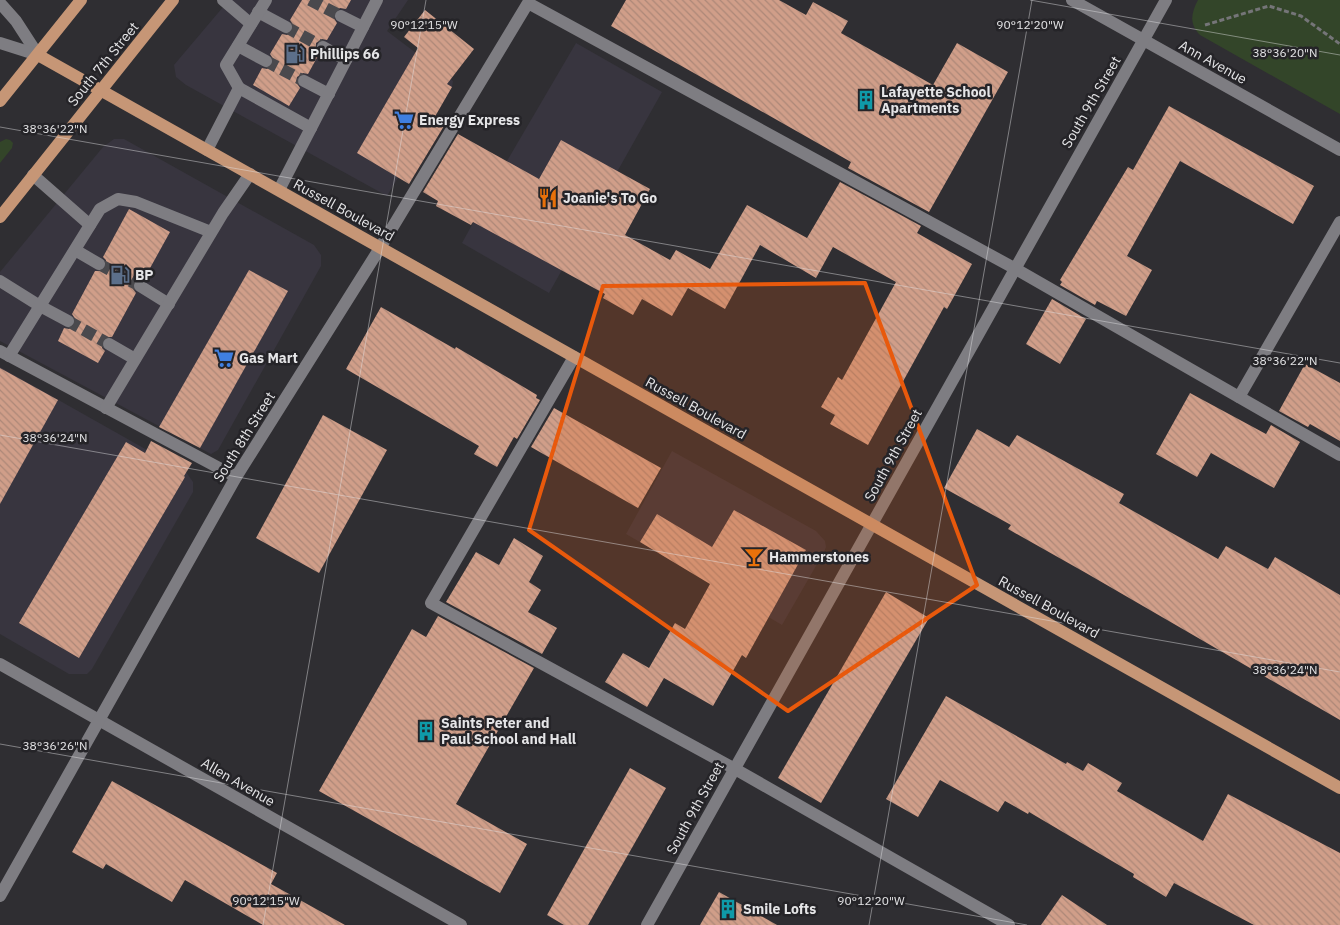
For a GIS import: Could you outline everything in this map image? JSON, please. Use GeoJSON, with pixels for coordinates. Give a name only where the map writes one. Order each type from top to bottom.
{"type":"FeatureCollection","features":[{"type":"Feature","properties":{"kind":"main road"},"geometry":{"type":"LineString","coordinates":[[0,101],[81,0]]}},
{"type":"Feature","properties":{"kind":"main road","name":"South 7th Street"},"geometry":{"type":"LineString","coordinates":[[0,217],[173,0]]}},
{"type":"Feature","properties":{"kind":"main road","name":"Russell Boulevard"},"geometry":{"type":"LineString","coordinates":[[38,55],[1340,788]]}},
{"type":"Feature","properties":{"kind":"street"},"geometry":{"type":"LineString","coordinates":[[223,0],[251,24]]}},
{"type":"Feature","properties":{"kind":"street"},"geometry":{"type":"LineString","coordinates":[[266,0],[226,65],[239,88],[311,128]]}},
{"type":"Feature","properties":{"kind":"street"},"geometry":{"type":"LineString","coordinates":[[279,190],[377,0]]}},
{"type":"Feature","properties":{"kind":"street","name":"Ann Avenue"},"geometry":{"type":"LineString","coordinates":[[1072,0],[1340,150]]}},
{"type":"Feature","properties":{"kind":"street","name":"South 9th Street"},"geometry":{"type":"LineString","coordinates":[[647,925],[1166,0]]}},
{"type":"Feature","properties":{"kind":"street","name":"Russell Boulevard"},"geometry":{"type":"LineString","coordinates":[[0,3],[16,21],[38,55]]}},
{"type":"Feature","properties":{"kind":"street","name":"South 8th Street"},"geometry":{"type":"LineString","coordinates":[[0,896],[236,477],[380,248],[528,3],[1014,268]]}},
{"type":"Feature","properties":{"kind":"street"},"geometry":{"type":"LineString","coordinates":[[258,12],[286,27]]}},
{"type":"Feature","properties":{"kind":"street"},"geometry":{"type":"LineString","coordinates":[[341,16],[362,28]]}},
{"type":"Feature","properties":{"kind":"street","name":"Russell Boulevard"},"geometry":{"type":"LineString","coordinates":[[0,43],[38,55]]}},
{"type":"Feature","properties":{"kind":"street"},"geometry":{"type":"LineString","coordinates":[[238,46],[266,61]]}},
{"type":"Feature","properties":{"kind":"street"},"geometry":{"type":"LineString","coordinates":[[323,47],[346,60]]}},
{"type":"Feature","properties":{"kind":"street"},"geometry":{"type":"LineString","coordinates":[[304,81],[329,94]]}},
{"type":"Feature","properties":{"kind":"street"},"geometry":{"type":"LineString","coordinates":[[207,150],[239,88]]}},
{"type":"Feature","properties":{"kind":"street"},"geometry":{"type":"LineString","coordinates":[[106,408],[211,232],[250,174]]}},
{"type":"Feature","properties":{"kind":"street"},"geometry":{"type":"LineString","coordinates":[[33,175],[90,225]]}},
{"type":"Feature","properties":{"kind":"street"},"geometry":{"type":"LineString","coordinates":[[211,232],[136,202],[118,199],[100,209],[40,306],[5,353],[236,477]]}},
{"type":"Feature","properties":{"kind":"street"},"geometry":{"type":"LineString","coordinates":[[1240,397],[1340,222]]}},
{"type":"Feature","properties":{"kind":"street"},"geometry":{"type":"LineString","coordinates":[[74,250],[99,264]]}},
{"type":"Feature","properties":{"kind":"street"},"geometry":{"type":"LineString","coordinates":[[1014,268],[1340,455]]}},
{"type":"Feature","properties":{"kind":"street"},"geometry":{"type":"LineString","coordinates":[[0,281],[68,322]]}},
{"type":"Feature","properties":{"kind":"street"},"geometry":{"type":"LineString","coordinates":[[140,286],[169,304]]}},
{"type":"Feature","properties":{"kind":"street"},"geometry":{"type":"LineString","coordinates":[[108,344],[136,359]]}},
{"type":"Feature","properties":{"kind":"street"},"geometry":{"type":"LineString","coordinates":[[574,357],[430,603],[735,769],[1009,925]]}},
{"type":"Feature","properties":{"kind":"street","name":"Allen Avenue"},"geometry":{"type":"LineString","coordinates":[[0,664],[461,925]]}},
{"type":"Feature","properties":{"kind":"path"},"geometry":{"type":"LineString","coordinates":[[1205,25],[1269,6],[1301,16],[1340,44]]}},
{"type":"Feature","properties":{"kind":"highlighted area"},"geometry":{"type":"Polygon","coordinates":[[[865,283],[977,585],[788,711],[529,530],[603,286],[865,283]]]}},
{"type":"Feature","properties":{"kind":"shaded area"},"geometry":{"type":"Polygon","coordinates":[[[229,0],[408,0],[387,31],[453,81],[452,87],[387,196],[186,85],[176,77],[174,65],[229,0]]]}},
{"type":"Feature","properties":{"kind":"shaded area"},"geometry":{"type":"Polygon","coordinates":[[[576,43],[662,92],[549,293],[462,243],[507,161],[576,43]]]}},
{"type":"Feature","properties":{"kind":"shaded area"},"geometry":{"type":"Polygon","coordinates":[[[114,139],[124,139],[314,245],[321,255],[321,266],[218,450],[211,454],[0,341],[0,272],[103,147],[114,139]]]}},
{"type":"Feature","properties":{"kind":"shaded area"},"geometry":{"type":"Polygon","coordinates":[[[0,367],[186,472],[193,482],[193,492],[92,669],[87,674],[69,674],[0,634],[0,367]]]}},
{"type":"Feature","properties":{"kind":"shaded area"},"geometry":{"type":"Polygon","coordinates":[[[672,451],[816,531],[825,541],[826,547],[824,552],[782,625],[626,534],[672,451]]]}},
{"type":"Feature","properties":{"kind":"green space"},"geometry":{"type":"Polygon","coordinates":[[[1198,0],[1340,0],[1340,114],[1200,35],[1194,27],[1192,18],[1198,0]]]}},
{"type":"Feature","properties":{"kind":"green space"},"geometry":{"type":"Polygon","coordinates":[[[6,139],[13,143],[12,148],[0,163],[0,142],[6,139]]]}},
{"type":"Feature","properties":{"kind":"building","name":"Phillips 66"},"geometry":{"type":"Polygon","coordinates":[[[302,0],[351,0],[346,9],[340,8],[334,12],[333,17],[337,23],[327,40],[322,39],[316,43],[316,51],[319,54],[308,74],[303,73],[297,77],[296,82],[300,88],[289,106],[253,85],[262,68],[267,69],[273,65],[274,60],[270,54],[282,34],[287,35],[293,31],[294,26],[290,20],[302,0]]]}},
{"type":"Feature","properties":{"kind":"building","name":"Lafayette School Apartments"},"geometry":{"type":"Polygon","coordinates":[[[626,0],[779,0],[806,15],[813,2],[848,21],[841,33],[933,85],[957,43],[1008,72],[929,212],[848,168],[851,162],[611,26],[626,0]]]}},
{"type":"Feature","properties":{"kind":"building"},"geometry":{"type":"Polygon","coordinates":[[[425,10],[474,49],[447,84],[452,87],[433,120],[444,126],[409,184],[357,153],[418,48],[404,37],[425,10]]]}},
{"type":"Feature","properties":{"kind":"building"},"geometry":{"type":"Polygon","coordinates":[[[1169,106],[1314,186],[1293,224],[1180,161],[1127,256],[1152,270],[1126,316],[1097,301],[1095,305],[1060,285],[1062,282],[1060,280],[1128,167],[1133,170],[1169,106]]]}},
{"type":"Feature","properties":{"kind":"building"},"geometry":{"type":"Polygon","coordinates":[[[458,134],[539,179],[561,140],[650,189],[625,235],[670,260],[676,250],[710,269],[747,205],[807,238],[840,182],[921,226],[917,233],[972,264],[947,309],[944,307],[868,445],[830,424],[835,415],[821,407],[838,377],[842,380],[896,282],[833,247],[816,278],[760,245],[725,309],[688,288],[672,316],[642,299],[633,315],[603,298],[605,294],[473,222],[471,225],[436,206],[438,201],[423,192],[458,134]]]}},
{"type":"Feature","properties":{"kind":"building","name":"BP"},"geometry":{"type":"Polygon","coordinates":[[[129,209],[170,232],[144,279],[137,279],[133,282],[133,289],[136,293],[112,337],[105,337],[102,340],[102,348],[105,351],[98,363],[58,341],[64,328],[69,329],[75,325],[76,320],[72,314],[95,271],[103,271],[106,268],[106,260],[103,257],[129,209]]]}},
{"type":"Feature","properties":{"kind":"building","name":"Gas Mart"},"geometry":{"type":"Polygon","coordinates":[[[249,270],[288,291],[200,448],[159,427],[249,270]]]}},
{"type":"Feature","properties":{"kind":"building"},"geometry":{"type":"Polygon","coordinates":[[[1052,299],[1086,319],[1060,364],[1026,344],[1052,299]]]}},
{"type":"Feature","properties":{"kind":"building"},"geometry":{"type":"Polygon","coordinates":[[[381,307],[455,349],[456,347],[537,395],[536,398],[540,400],[517,439],[514,437],[497,467],[474,454],[479,446],[346,369],[381,307]]]}},
{"type":"Feature","properties":{"kind":"building"},"geometry":{"type":"Polygon","coordinates":[[[1305,364],[1340,383],[1340,441],[1310,424],[1308,427],[1279,411],[1305,364]]]}},
{"type":"Feature","properties":{"kind":"building"},"geometry":{"type":"Polygon","coordinates":[[[0,368],[58,400],[0,504],[0,368]]]}},
{"type":"Feature","properties":{"kind":"building"},"geometry":{"type":"Polygon","coordinates":[[[1190,393],[1266,434],[1271,425],[1300,442],[1274,488],[1211,453],[1197,477],[1156,454],[1190,393]]]}},
{"type":"Feature","properties":{"kind":"building"},"geometry":{"type":"Polygon","coordinates":[[[554,408],[661,468],[638,508],[531,447],[554,408]]]}},
{"type":"Feature","properties":{"kind":"building"},"geometry":{"type":"Polygon","coordinates":[[[323,415],[387,450],[319,573],[256,538],[323,415]]]}},
{"type":"Feature","properties":{"kind":"building"},"geometry":{"type":"Polygon","coordinates":[[[977,429],[1009,447],[1017,435],[1124,494],[1119,503],[1218,559],[1226,546],[1268,569],[1275,557],[1340,595],[1340,720],[1008,529],[1011,525],[944,488],[977,429]]]}},
{"type":"Feature","properties":{"kind":"building"},"geometry":{"type":"Polygon","coordinates":[[[151,441],[192,463],[79,658],[19,623],[126,442],[145,453],[151,441]]]}},
{"type":"Feature","properties":{"kind":"building"},"geometry":{"type":"Polygon","coordinates":[[[734,510],[806,550],[746,658],[742,655],[713,706],[664,678],[647,707],[605,682],[623,653],[649,668],[675,623],[685,629],[710,584],[640,542],[657,514],[712,547],[734,510]]]}},
{"type":"Feature","properties":{"kind":"building"},"geometry":{"type":"Polygon","coordinates":[[[514,538],[543,556],[529,582],[541,590],[528,612],[557,628],[542,654],[446,602],[476,552],[499,565],[514,538]]]}},
{"type":"Feature","properties":{"kind":"building"},"geometry":{"type":"Polygon","coordinates":[[[886,592],[929,618],[821,803],[778,778],[886,592]]]}},
{"type":"Feature","properties":{"kind":"building","name":"Saints Peter and Paul School and Hall"},"geometry":{"type":"Polygon","coordinates":[[[438,616],[534,668],[456,804],[527,844],[500,893],[319,791],[412,629],[426,637],[438,616]]]}},
{"type":"Feature","properties":{"kind":"building"},"geometry":{"type":"Polygon","coordinates":[[[946,696],[1066,764],[1067,762],[1083,771],[1088,763],[1122,783],[1117,791],[1203,841],[1228,794],[1340,853],[1340,925],[1254,925],[1174,883],[1166,897],[1133,877],[1134,874],[1029,812],[1028,814],[1005,801],[998,812],[940,780],[918,817],[886,799],[946,696]]]}},
{"type":"Feature","properties":{"kind":"building"},"geometry":{"type":"Polygon","coordinates":[[[630,768],[666,788],[588,925],[564,925],[547,915],[630,768]]]}},
{"type":"Feature","properties":{"kind":"building"},"geometry":{"type":"Polygon","coordinates":[[[112,781],[277,873],[271,884],[345,925],[263,925],[185,880],[172,902],[106,864],[103,869],[72,852],[112,781]]]}},
{"type":"Feature","properties":{"kind":"building","name":"Smile Lofts"},"geometry":{"type":"Polygon","coordinates":[[[719,892],[777,925],[700,925],[719,892]]]}},
{"type":"Feature","properties":{"kind":"building"},"geometry":{"type":"Polygon","coordinates":[[[1062,895],[1107,925],[1041,925],[1062,895]]]}},
{"type":"Feature","properties":{"kind":"tunnel"},"geometry":{"type":"LineString","coordinates":[[310,0],[341,16]]}},
{"type":"Feature","properties":{"kind":"tunnel"},"geometry":{"type":"LineString","coordinates":[[286,27],[323,47]]}},
{"type":"Feature","properties":{"kind":"tunnel"},"geometry":{"type":"LineString","coordinates":[[266,61],[304,81]]}},
{"type":"Feature","properties":{"kind":"tunnel"},"geometry":{"type":"LineString","coordinates":[[99,264],[140,286]]}},
{"type":"Feature","properties":{"kind":"tunnel"},"geometry":{"type":"LineString","coordinates":[[68,321],[109,344]]}},
{"type":"Feature","properties":{"kind":"place","name":"Phillips 66"},"geometry":{"type":"Point","coordinates":[295,54]}},
{"type":"Feature","properties":{"kind":"place","name":"Lafayette School Apartments"},"geometry":{"type":"Point","coordinates":[866,100]}},
{"type":"Feature","properties":{"kind":"place","name":"Energy Express"},"geometry":{"type":"Point","coordinates":[404,120]}},
{"type":"Feature","properties":{"kind":"place","name":"Joanie's To Go"},"geometry":{"type":"Point","coordinates":[548,198]}},
{"type":"Feature","properties":{"kind":"place","name":"BP"},"geometry":{"type":"Point","coordinates":[120,275]}},
{"type":"Feature","properties":{"kind":"place","name":"Gas Mart"},"geometry":{"type":"Point","coordinates":[224,358]}},
{"type":"Feature","properties":{"kind":"place","name":"Hammerstones"},"geometry":{"type":"Point","coordinates":[754,557]}},
{"type":"Feature","properties":{"kind":"place","name":"Saints Peter and Paul School and Hall"},"geometry":{"type":"Point","coordinates":[426,731]}},
{"type":"Feature","properties":{"kind":"place","name":"Smile Lofts"},"geometry":{"type":"Point","coordinates":[728,909]}}]}
